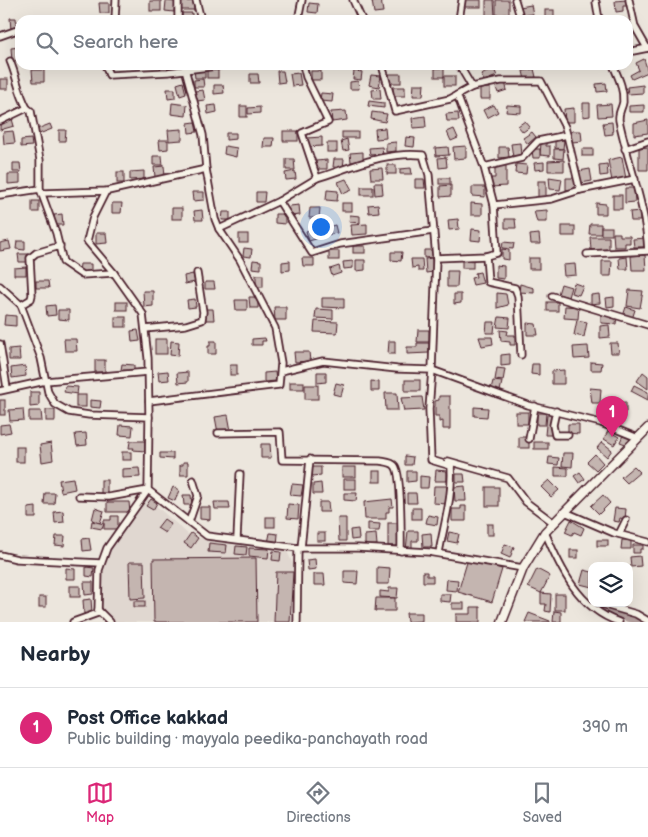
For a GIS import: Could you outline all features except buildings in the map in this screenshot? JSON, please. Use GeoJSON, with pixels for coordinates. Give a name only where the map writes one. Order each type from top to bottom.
{"type":"FeatureCollection","features":[{"type":"Feature","properties":{"kind":"main road"},"geometry":{"type":"LineString","coordinates":[[502,622],[523,568],[545,532],[648,429]]}},
{"type":"Feature","properties":{"kind":"street"},"geometry":{"type":"LineString","coordinates":[[115,15],[116,0]]}},
{"type":"Feature","properties":{"kind":"street"},"geometry":{"type":"LineString","coordinates":[[178,0],[178,15]]}},
{"type":"Feature","properties":{"kind":"street"},"geometry":{"type":"LineString","coordinates":[[196,0],[200,15]]}},
{"type":"Feature","properties":{"kind":"street"},"geometry":{"type":"LineString","coordinates":[[299,15],[302,0]]}},
{"type":"Feature","properties":{"kind":"street"},"geometry":{"type":"LineString","coordinates":[[353,0],[360,15]]}},
{"type":"Feature","properties":{"kind":"street"},"geometry":{"type":"LineString","coordinates":[[460,15],[462,0]]}},
{"type":"Feature","properties":{"kind":"street"},"geometry":{"type":"LineString","coordinates":[[515,0],[520,15]]}},
{"type":"Feature","properties":{"kind":"street"},"geometry":{"type":"LineString","coordinates":[[629,0],[632,15]]}},
{"type":"Feature","properties":{"kind":"street"},"geometry":{"type":"LineString","coordinates":[[596,2],[598,15]]}},
{"type":"Feature","properties":{"kind":"street"},"geometry":{"type":"LineString","coordinates":[[633,18],[635,27],[647,48],[633,51]]}},
{"type":"Feature","properties":{"kind":"street"},"geometry":{"type":"LineString","coordinates":[[0,36],[15,31]]}},
{"type":"Feature","properties":{"kind":"street"},"geometry":{"type":"LineString","coordinates":[[10,61],[19,93],[27,108],[31,111],[40,160],[41,191],[60,246],[63,262],[82,275],[114,273]]}},
{"type":"Feature","properties":{"kind":"street"},"geometry":{"type":"LineString","coordinates":[[106,70],[108,75],[156,70]]}},
{"type":"Feature","properties":{"kind":"street"},"geometry":{"type":"LineString","coordinates":[[149,401],[279,385],[281,371],[275,328],[240,260],[215,219],[206,169],[203,134],[185,70]]}},
{"type":"Feature","properties":{"kind":"street"},"geometry":{"type":"LineString","coordinates":[[304,70],[328,122],[302,133],[318,178]]}},
{"type":"Feature","properties":{"kind":"street"},"geometry":{"type":"LineString","coordinates":[[383,70],[395,111],[450,100],[472,87],[502,81],[541,81],[565,127],[580,190]]}},
{"type":"Feature","properties":{"kind":"street"},"geometry":{"type":"LineString","coordinates":[[462,70],[472,87]]}},
{"type":"Feature","properties":{"kind":"street"},"geometry":{"type":"LineString","coordinates":[[587,254],[648,251],[635,179],[625,149],[618,113],[623,103],[622,86],[615,70]]}},
{"type":"Feature","properties":{"kind":"street"},"geometry":{"type":"LineString","coordinates":[[436,258],[486,256],[497,253],[494,206],[484,167],[458,95]]}},
{"type":"Feature","properties":{"kind":"street"},"geometry":{"type":"LineString","coordinates":[[0,121],[27,108]]}},
{"type":"Feature","properties":{"kind":"street"},"geometry":{"type":"LineString","coordinates":[[484,167],[522,158],[538,141],[567,135]]}},
{"type":"Feature","properties":{"kind":"street"},"geometry":{"type":"LineString","coordinates":[[625,149],[648,141]]}},
{"type":"Feature","properties":{"kind":"street"},"geometry":{"type":"LineString","coordinates":[[220,229],[279,201],[318,178],[376,158],[408,153],[423,155],[429,176],[436,258],[429,409],[431,460],[452,466]]}},
{"type":"Feature","properties":{"kind":"street"},"geometry":{"type":"LineString","coordinates":[[0,195],[41,191],[106,191],[206,169]]}},
{"type":"Feature","properties":{"kind":"street"},"geometry":{"type":"LineString","coordinates":[[494,206],[552,199],[580,190],[635,179]]}},
{"type":"Feature","properties":{"kind":"street"},"geometry":{"type":"LineString","coordinates":[[73,622],[98,613],[99,570],[106,548],[148,490],[149,401],[143,314],[114,273],[87,241],[93,217],[106,191]]}},
{"type":"Feature","properties":{"kind":"street"},"geometry":{"type":"LineString","coordinates":[[279,201],[312,253],[340,244],[433,231]]}},
{"type":"Feature","properties":{"kind":"street"},"geometry":{"type":"LineString","coordinates":[[21,305],[31,299],[32,295],[30,258],[36,253],[60,246]]}},
{"type":"Feature","properties":{"kind":"street"},"geometry":{"type":"LineString","coordinates":[[486,256],[488,282],[515,288],[518,296],[520,355]]}},
{"type":"Feature","properties":{"kind":"street"},"geometry":{"type":"LineString","coordinates":[[145,329],[186,326],[202,320],[203,312],[197,272]]}},
{"type":"Feature","properties":{"kind":"street"},"geometry":{"type":"LineString","coordinates":[[0,286],[21,305],[41,358],[45,381],[55,404],[69,412],[89,416],[149,417]]}},
{"type":"Feature","properties":{"kind":"street"},"geometry":{"type":"LineString","coordinates":[[552,296],[648,325]]}},
{"type":"Feature","properties":{"kind":"street"},"geometry":{"type":"LineString","coordinates":[[0,344],[7,388]]}},
{"type":"Feature","properties":{"kind":"street"},"geometry":{"type":"LineString","coordinates":[[281,371],[323,361],[397,369],[432,370],[534,406],[601,423],[638,438]]}},
{"type":"Feature","properties":{"kind":"street"},"geometry":{"type":"LineString","coordinates":[[0,390],[45,381],[148,372]]}},
{"type":"Feature","properties":{"kind":"street"},"geometry":{"type":"LineString","coordinates":[[529,439],[534,406]]}},
{"type":"Feature","properties":{"kind":"street"},"geometry":{"type":"LineString","coordinates":[[556,411],[553,425],[555,434],[568,435]]}},
{"type":"Feature","properties":{"kind":"street"},"geometry":{"type":"LineString","coordinates":[[218,433],[280,432],[282,460],[380,461],[393,464],[396,467],[399,489],[401,551]]}},
{"type":"Feature","properties":{"kind":"street"},"geometry":{"type":"LineString","coordinates":[[297,622],[299,548],[310,459]]}},
{"type":"Feature","properties":{"kind":"street"},"geometry":{"type":"LineString","coordinates":[[439,553],[443,528],[451,504],[452,466],[448,461],[508,478],[526,502],[554,523]]}},
{"type":"Feature","properties":{"kind":"street"},"geometry":{"type":"LineString","coordinates":[[236,539],[240,474]]}},
{"type":"Feature","properties":{"kind":"street"},"geometry":{"type":"LineString","coordinates":[[189,522],[198,496],[193,480]]}},
{"type":"Feature","properties":{"kind":"street"},"geometry":{"type":"LineString","coordinates":[[79,496],[108,497],[148,490],[207,536],[299,548],[358,548],[439,553],[523,568]]}},
{"type":"Feature","properties":{"kind":"street"},"geometry":{"type":"LineString","coordinates":[[565,512],[619,534],[648,542]]}},
{"type":"Feature","properties":{"kind":"street"},"geometry":{"type":"LineString","coordinates":[[619,534],[626,520]]}},
{"type":"Feature","properties":{"kind":"street"},"geometry":{"type":"LineString","coordinates":[[545,532],[562,571],[582,598],[599,612],[619,622]]}},
{"type":"Feature","properties":{"kind":"street"},"geometry":{"type":"LineString","coordinates":[[0,555],[18,559],[101,563]]}},
{"type":"Feature","properties":{"kind":"street"},"geometry":{"type":"LineString","coordinates":[[582,598],[588,600]]}},
{"type":"Feature","properties":{"kind":"street"},"geometry":{"type":"LineString","coordinates":[[612,607],[648,617]]}},
{"type":"Feature","properties":{"kind":"street"},"geometry":{"type":"LineString","coordinates":[[98,610],[110,622]]}},
{"type":"Feature","properties":{"kind":"street"},"geometry":{"type":"LineString","coordinates":[[636,614],[648,621]]}},
{"type":"Feature","properties":{"kind":"shaded area"},"geometry":{"type":"Polygon","coordinates":[[[146,497],[189,535],[218,543],[287,551],[295,569],[293,622],[110,622],[98,607],[105,563],[111,545],[146,497]]]}},
{"type":"Feature","properties":{"kind":"waterway"},"geometry":{"type":"LineString","coordinates":[[597,607],[636,622]]}},
{"type":"Feature","properties":{"kind":"place","name":"Post Office kakkad"},"geometry":{"type":"Point","coordinates":[612,437]}}]}
